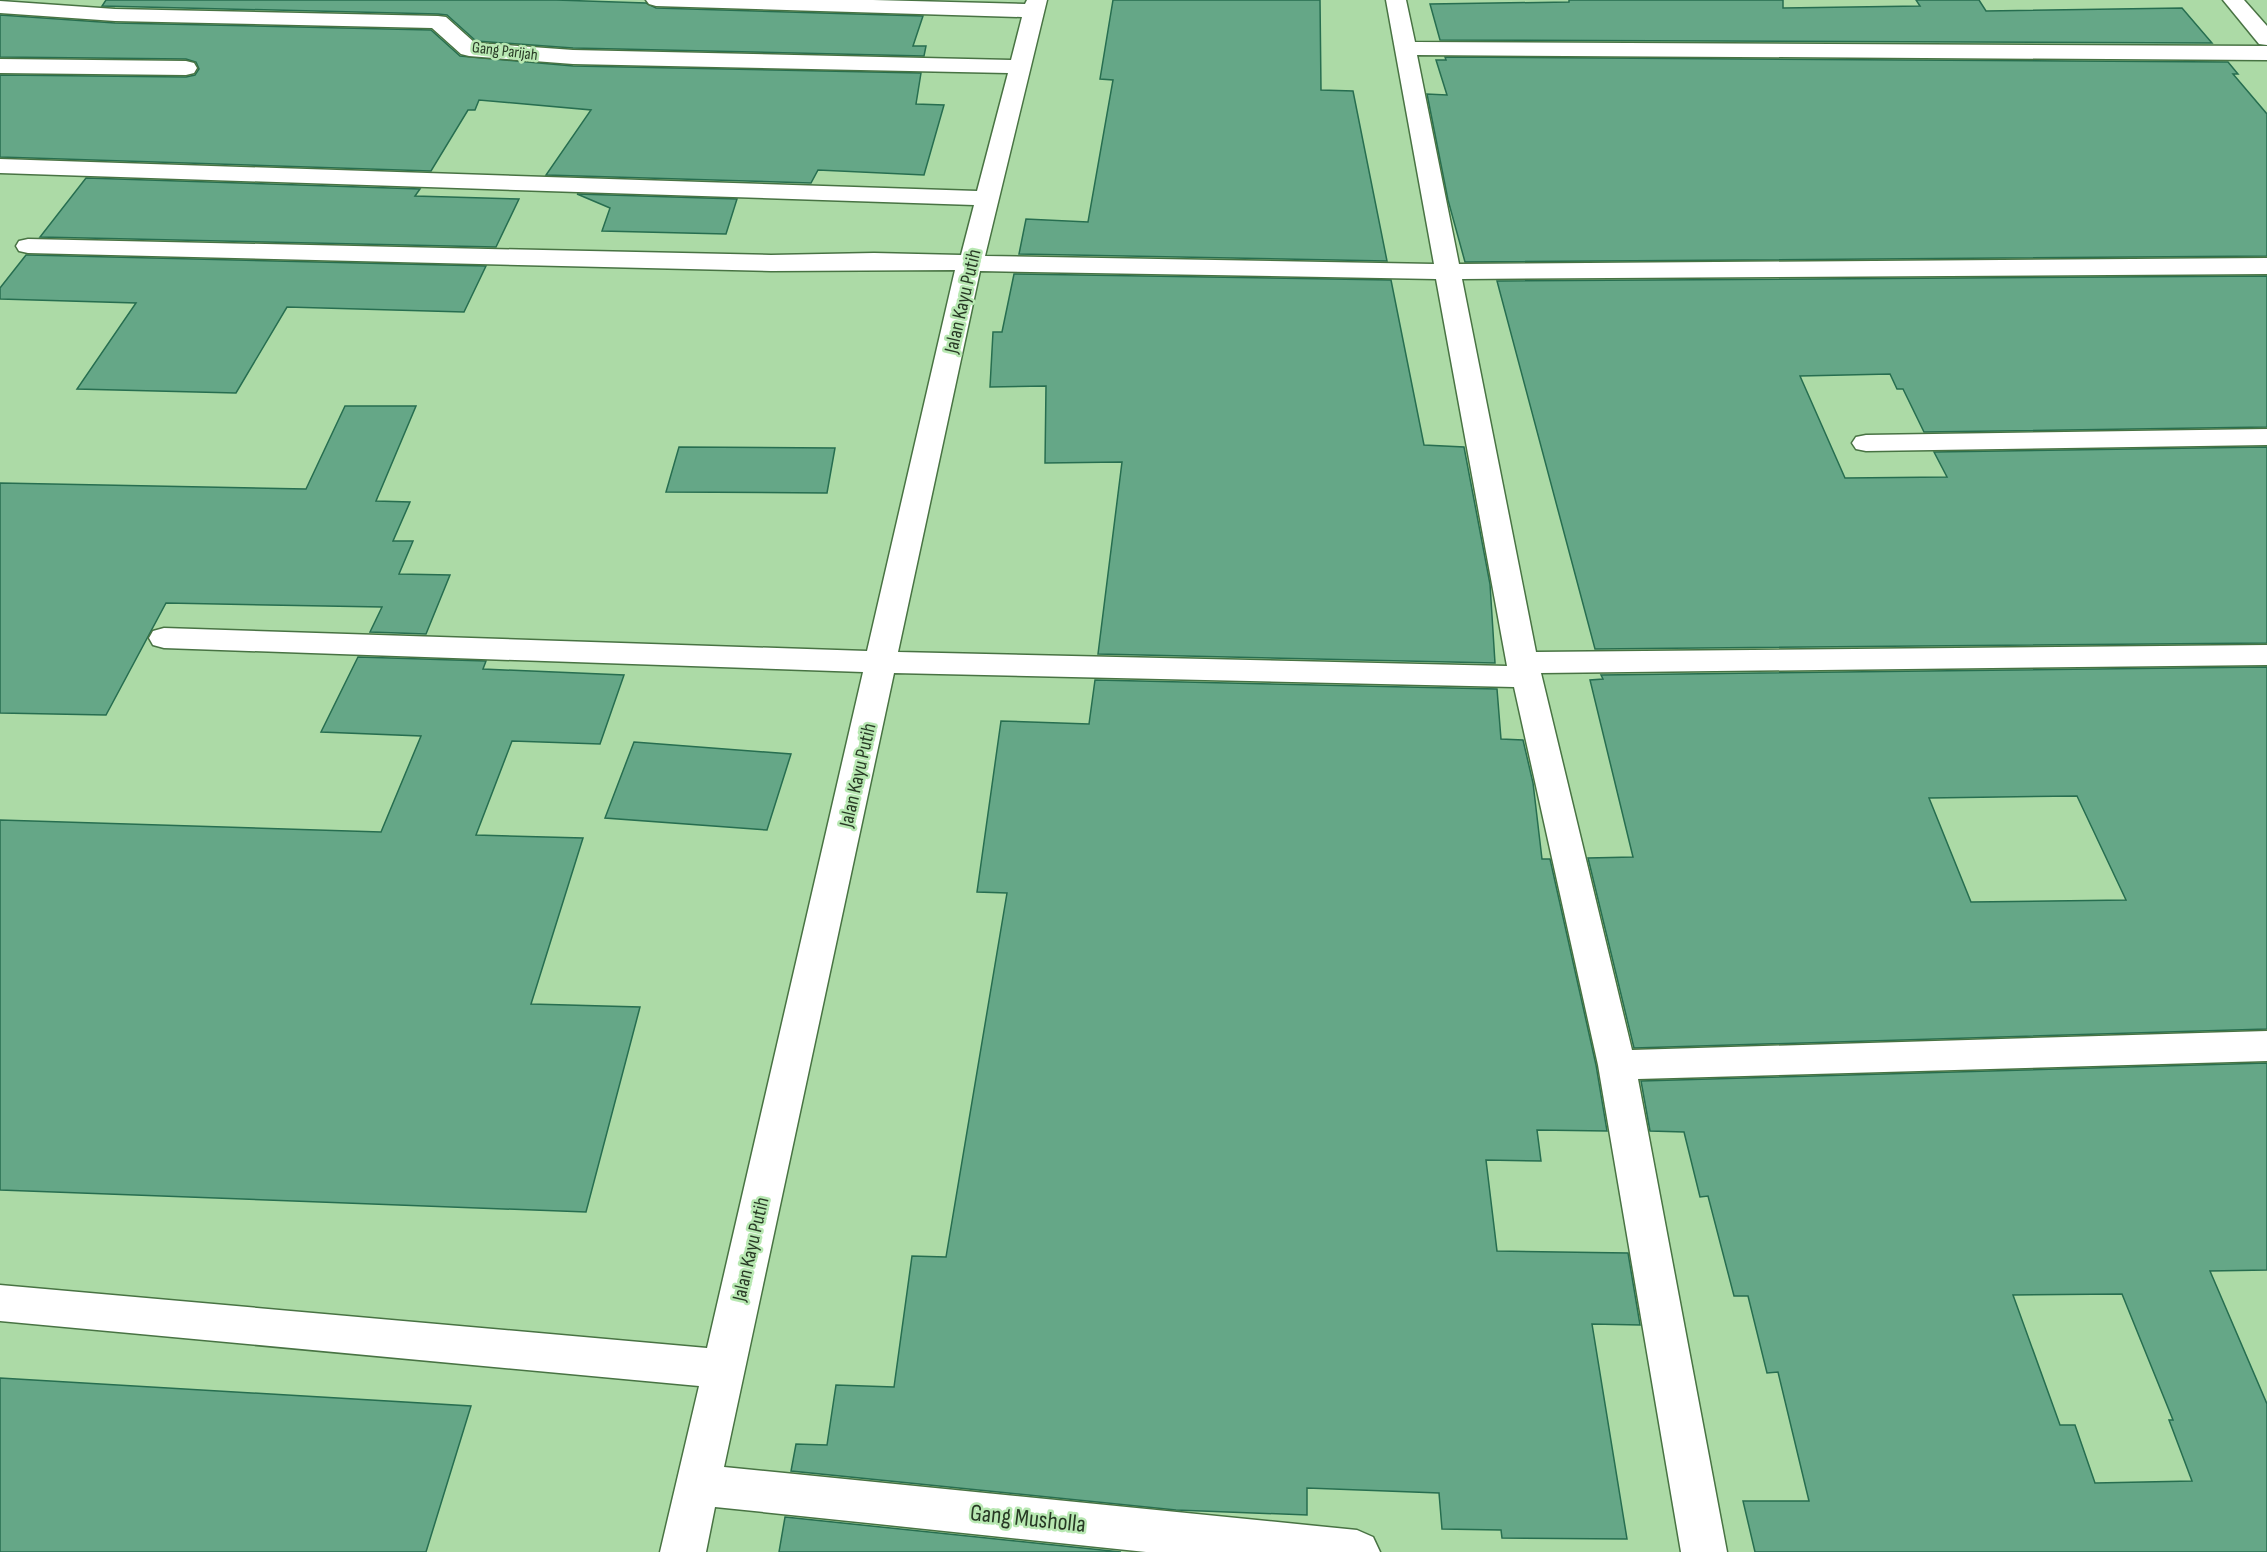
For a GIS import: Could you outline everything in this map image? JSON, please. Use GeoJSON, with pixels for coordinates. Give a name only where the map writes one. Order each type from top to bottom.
{"type":"FeatureCollection","features":[{"type":"Feature","properties":{"kind":"street"},"geometry":{"type":"LineString","coordinates":[[656,0],[1036,5]]}},
{"type":"Feature","properties":{"kind":"street"},"geometry":{"type":"LineString","coordinates":[[1396,0],[1525,670],[1617,1065],[1704,1552]]}},
{"type":"Feature","properties":{"kind":"street"},"geometry":{"type":"LineString","coordinates":[[2233,0],[2267,39]]}},
{"type":"Feature","properties":{"kind":"street","name":"Jalan Kayu Putih"},"geometry":{"type":"LineString","coordinates":[[683,1552],[967,272],[1036,5]]}},
{"type":"Feature","properties":{"kind":"street","name":"Gang Parijah"},"geometry":{"type":"LineString","coordinates":[[0,7],[125,15],[438,22],[469,49],[573,57],[1020,67]]}},
{"type":"Feature","properties":{"kind":"street"},"geometry":{"type":"LineString","coordinates":[[1405,48],[2267,53]]}},
{"type":"Feature","properties":{"kind":"street"},"geometry":{"type":"LineString","coordinates":[[0,66],[186,68]]}},
{"type":"Feature","properties":{"kind":"street"},"geometry":{"type":"LineString","coordinates":[[0,166],[986,198]]}},
{"type":"Feature","properties":{"kind":"street"},"geometry":{"type":"LineString","coordinates":[[28,246],[771,263],[874,261],[1448,272],[2267,266]]}},
{"type":"Feature","properties":{"kind":"street"},"geometry":{"type":"LineString","coordinates":[[1866,443],[2267,436]]}},
{"type":"Feature","properties":{"kind":"street"},"geometry":{"type":"LineString","coordinates":[[164,638],[882,662],[1525,670],[2267,655]]}},
{"type":"Feature","properties":{"kind":"street"},"geometry":{"type":"LineString","coordinates":[[1617,1065],[2267,1046]]}},
{"type":"Feature","properties":{"kind":"street"},"geometry":{"type":"LineString","coordinates":[[0,1303],[724,1369]]}},
{"type":"Feature","properties":{"kind":"street","name":"Gang Musholla"},"geometry":{"type":"LineString","coordinates":[[698,1485],[1357,1552]]}},
{"type":"Feature","properties":{"kind":"building"},"geometry":{"type":"Polygon","coordinates":[[[106,0],[556,0],[646,3],[656,8],[923,16],[913,46],[926,46],[924,56],[573,48],[476,41],[447,15],[438,14],[102,6],[106,0]]]}},
{"type":"Feature","properties":{"kind":"building"},"geometry":{"type":"Polygon","coordinates":[[[1113,0],[1320,0],[1321,90],[1353,91],[1387,261],[1019,254],[1026,219],[1088,222],[1113,80],[1100,79],[1113,0]]]}},
{"type":"Feature","properties":{"kind":"building"},"geometry":{"type":"Polygon","coordinates":[[[1569,0],[1783,0],[1783,8],[1920,6],[1916,0],[1979,0],[1986,11],[2182,8],[2212,43],[1440,40],[1430,4],[1569,2],[1569,0]]]}},
{"type":"Feature","properties":{"kind":"building"},"geometry":{"type":"Polygon","coordinates":[[[0,15],[115,23],[431,30],[460,56],[573,66],[921,73],[916,104],[944,105],[924,175],[818,170],[811,183],[546,175],[591,110],[479,100],[475,110],[468,110],[431,171],[0,157],[0,75],[186,77],[195,75],[199,69],[196,62],[186,59],[0,57],[0,15]]]}},
{"type":"Feature","properties":{"kind":"building"},"geometry":{"type":"Polygon","coordinates":[[[1445,57],[2228,62],[2238,74],[2233,74],[2267,114],[2267,256],[1465,262],[1448,200],[1427,94],[1447,95],[1436,60],[1446,60],[1445,57]]]}},
{"type":"Feature","properties":{"kind":"building"},"geometry":{"type":"Polygon","coordinates":[[[86,178],[420,189],[415,196],[519,199],[496,247],[40,237],[86,178]]]}},
{"type":"Feature","properties":{"kind":"building"},"geometry":{"type":"Polygon","coordinates":[[[577,194],[737,199],[726,234],[602,231],[610,208],[577,194]]]}},
{"type":"Feature","properties":{"kind":"building"},"geometry":{"type":"Polygon","coordinates":[[[26,255],[486,266],[464,312],[287,307],[236,393],[77,389],[136,303],[0,299],[0,288],[26,255]]]}},
{"type":"Feature","properties":{"kind":"building"},"geometry":{"type":"Polygon","coordinates":[[[1014,274],[1391,280],[1424,445],[1464,447],[1490,584],[1495,663],[1098,654],[1122,462],[1045,463],[1046,386],[990,387],[993,332],[1002,332],[1014,274]]]}},
{"type":"Feature","properties":{"kind":"building"},"geometry":{"type":"Polygon","coordinates":[[[2267,276],[2267,427],[1924,432],[1903,389],[1897,389],[1890,374],[1800,376],[1845,478],[1947,477],[1934,452],[2267,447],[2267,643],[1595,649],[1497,281],[2267,276]]]}},
{"type":"Feature","properties":{"kind":"building"},"geometry":{"type":"Polygon","coordinates":[[[345,406],[416,406],[376,501],[410,502],[393,541],[413,541],[399,574],[450,575],[426,634],[370,632],[382,607],[166,603],[106,715],[0,713],[0,483],[306,489],[345,406]]]}},
{"type":"Feature","properties":{"kind":"building"},"geometry":{"type":"Polygon","coordinates":[[[679,447],[835,448],[827,493],[666,492],[679,447]]]}},
{"type":"Feature","properties":{"kind":"building"},"geometry":{"type":"Polygon","coordinates":[[[358,657],[486,661],[483,669],[624,675],[600,744],[512,741],[476,835],[583,838],[531,1004],[640,1007],[586,1212],[0,1190],[0,820],[381,832],[421,736],[321,732],[358,657]]]}},
{"type":"Feature","properties":{"kind":"building"},"geometry":{"type":"Polygon","coordinates":[[[2267,667],[2267,1029],[1634,1048],[1588,858],[1633,857],[1590,680],[1603,679],[1601,675],[2267,667]],[[2077,796],[1929,798],[1971,902],[2126,900],[2077,796]]]}},
{"type":"Feature","properties":{"kind":"building"},"geometry":{"type":"Polygon","coordinates":[[[1095,680],[1497,689],[1501,739],[1523,740],[1533,783],[1542,859],[1550,859],[1596,1065],[1607,1131],[1537,1130],[1541,1161],[1486,1160],[1497,1251],[1628,1253],[1640,1325],[1592,1324],[1627,1539],[1502,1538],[1501,1530],[1442,1529],[1439,1493],[1307,1488],[1307,1515],[1176,1510],[791,1471],[796,1444],[827,1445],[836,1385],[894,1387],[912,1256],[946,1257],[1007,893],[977,892],[1001,721],[1089,724],[1095,680]]]}},
{"type":"Feature","properties":{"kind":"building"},"geometry":{"type":"Polygon","coordinates":[[[634,742],[791,754],[767,830],[605,818],[634,742]]]}},
{"type":"Feature","properties":{"kind":"building"},"geometry":{"type":"Polygon","coordinates":[[[2267,1063],[2267,1270],[2210,1271],[2267,1404],[2267,1552],[1755,1552],[1743,1501],[1809,1501],[1778,1372],[1767,1373],[1748,1296],[1734,1296],[1708,1196],[1700,1197],[1684,1132],[1650,1131],[1641,1081],[2267,1063]],[[2122,1294],[2013,1295],[2060,1425],[2075,1425],[2095,1483],[2192,1481],[2169,1420],[2173,1420],[2122,1294]]]}},
{"type":"Feature","properties":{"kind":"building"},"geometry":{"type":"Polygon","coordinates":[[[0,1378],[471,1406],[426,1552],[0,1552],[0,1378]]]}},
{"type":"Feature","properties":{"kind":"building"},"geometry":{"type":"Polygon","coordinates":[[[785,1517],[1121,1552],[779,1552],[785,1517]]]}}]}
